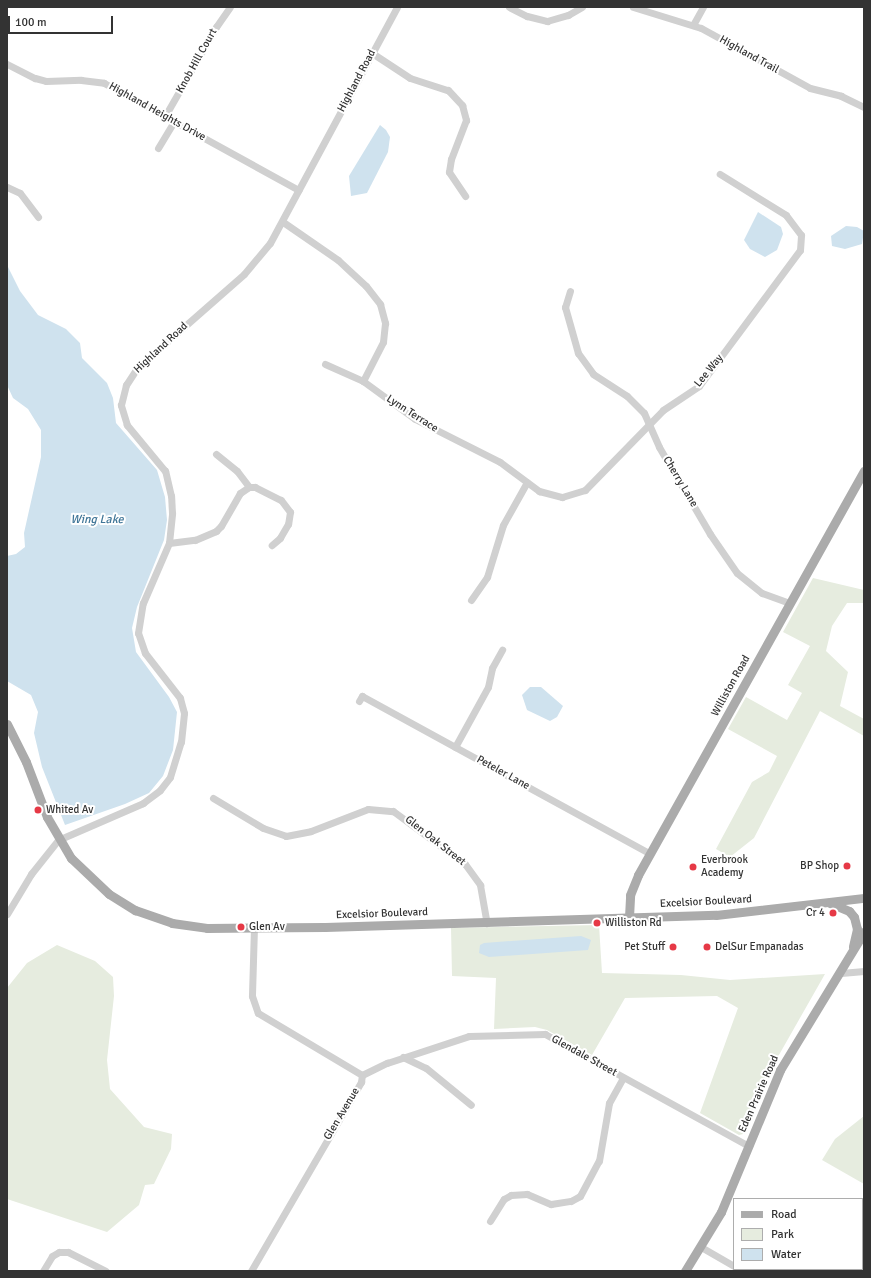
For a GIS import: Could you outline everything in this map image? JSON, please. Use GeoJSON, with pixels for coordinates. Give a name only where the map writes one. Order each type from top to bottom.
{"type":"FeatureCollection","features":[{"type":"Feature","properties":{"kind":"main road","name":"Williston Road"},"geometry":{"type":"LineString","coordinates":[[629,917],[630,895],[649,853],[864,471]]}},
{"type":"Feature","properties":{"kind":"main road","name":"Excelsior Boulevard"},"geometry":{"type":"LineString","coordinates":[[7,724],[26,762],[58,840],[71,858],[96,884],[135,910],[156,919],[190,927],[325,927],[729,914],[864,898]]}},
{"type":"Feature","properties":{"kind":"main road"},"geometry":{"type":"LineString","coordinates":[[829,902],[849,911],[856,922],[857,929],[850,958]]}},
{"type":"Feature","properties":{"kind":"main road","name":"Eden Prairie Road"},"geometry":{"type":"LineString","coordinates":[[685,1271],[721,1212],[780,1070],[841,973],[864,932]]}},
{"type":"Feature","properties":{"kind":"street","name":"Knob Hill Court"},"geometry":{"type":"LineString","coordinates":[[165,116],[216,26],[230,7]]}},
{"type":"Feature","properties":{"kind":"street","name":"Highland Road"},"geometry":{"type":"LineString","coordinates":[[58,840],[153,797],[166,784],[173,768],[183,730],[182,705],[172,685],[145,653],[140,644],[137,625],[143,603],[169,543],[172,513],[167,479],[159,463],[127,425],[121,405],[126,385],[137,368],[244,274],[270,243],[283,222],[397,7]]}},
{"type":"Feature","properties":{"kind":"street"},"geometry":{"type":"LineString","coordinates":[[509,7],[527,16],[548,21],[568,15],[582,7]]}},
{"type":"Feature","properties":{"kind":"street","name":"Highland Trail"},"geometry":{"type":"LineString","coordinates":[[633,7],[693,25],[810,88],[841,96],[864,107]]}},
{"type":"Feature","properties":{"kind":"street"},"geometry":{"type":"LineString","coordinates":[[693,25],[703,7]]}},
{"type":"Feature","properties":{"kind":"street"},"geometry":{"type":"LineString","coordinates":[[372,53],[389,62],[403,74],[438,85],[456,96],[466,120],[451,158],[449,172],[465,196]]}},
{"type":"Feature","properties":{"kind":"street","name":"Highland Heights Drive"},"geometry":{"type":"LineString","coordinates":[[7,64],[35,78],[46,81],[81,80],[104,83],[299,190]]}},
{"type":"Feature","properties":{"kind":"street"},"geometry":{"type":"LineString","coordinates":[[158,148],[174,121]]}},
{"type":"Feature","properties":{"kind":"street","name":"Lee Way"},"geometry":{"type":"LineString","coordinates":[[500,462],[539,491],[550,495],[574,495],[594,482],[663,410],[687,395],[704,380],[800,250],[801,235],[786,215],[720,174]]}},
{"type":"Feature","properties":{"kind":"street"},"geometry":{"type":"LineString","coordinates":[[7,187],[20,193],[38,216]]}},
{"type":"Feature","properties":{"kind":"street"},"geometry":{"type":"LineString","coordinates":[[283,222],[338,260],[366,286],[380,304],[385,322],[383,342],[363,381]]}},
{"type":"Feature","properties":{"kind":"street","name":"Cherry Lane"},"geometry":{"type":"LineString","coordinates":[[570,291],[565,307],[578,353],[593,374],[635,403],[650,424],[659,447],[727,560],[749,584],[762,593],[790,603]]}},
{"type":"Feature","properties":{"kind":"street","name":"Lynn Terrace"},"geometry":{"type":"LineString","coordinates":[[325,364],[363,381],[415,419],[500,462]]}},
{"type":"Feature","properties":{"kind":"street"},"geometry":{"type":"LineString","coordinates":[[216,454],[240,474],[249,487]]}},
{"type":"Feature","properties":{"kind":"street"},"geometry":{"type":"LineString","coordinates":[[471,600],[487,577],[498,536],[527,482]]}},
{"type":"Feature","properties":{"kind":"street"},"geometry":{"type":"LineString","coordinates":[[169,543],[195,540],[216,531],[221,526],[240,493],[249,487],[259,488],[281,500],[290,512],[290,518],[284,531],[272,545]]}},
{"type":"Feature","properties":{"kind":"street"},"geometry":{"type":"LineString","coordinates":[[456,747],[488,687],[492,668],[502,650]]}},
{"type":"Feature","properties":{"kind":"street","name":"Peteler Lane"},"geometry":{"type":"LineString","coordinates":[[359,701],[362,696],[649,853]]}},
{"type":"Feature","properties":{"kind":"street","name":"Glen Oak Street"},"geometry":{"type":"LineString","coordinates":[[213,798],[263,828],[286,836],[311,831],[368,809],[393,811],[465,864],[480,885],[487,922]]}},
{"type":"Feature","properties":{"kind":"street"},"geometry":{"type":"LineString","coordinates":[[7,914],[31,874],[58,840]]}},
{"type":"Feature","properties":{"kind":"street","name":"Glen Avenue"},"geometry":{"type":"LineString","coordinates":[[251,1271],[361,1082],[362,1075],[258,1013],[252,996],[254,926]]}},
{"type":"Feature","properties":{"kind":"street"},"geometry":{"type":"LineString","coordinates":[[841,973],[864,971]]}},
{"type":"Feature","properties":{"kind":"street","name":"Glendale Street"},"geometry":{"type":"LineString","coordinates":[[362,1075],[403,1057],[469,1036],[545,1034],[749,1146]]}},
{"type":"Feature","properties":{"kind":"street"},"geometry":{"type":"LineString","coordinates":[[403,1057],[426,1068],[471,1105]]}},
{"type":"Feature","properties":{"kind":"street"},"geometry":{"type":"LineString","coordinates":[[490,1221],[504,1199],[511,1195],[527,1194],[551,1204],[571,1202],[580,1196],[599,1161],[609,1103],[623,1078]]}},
{"type":"Feature","properties":{"kind":"street"},"geometry":{"type":"LineString","coordinates":[[701,1246],[733,1265]]}},
{"type":"Feature","properties":{"kind":"street"},"geometry":{"type":"LineString","coordinates":[[43,1271],[52,1256],[59,1252],[68,1252],[106,1271]]}},
{"type":"Feature","properties":{"kind":"green space"},"geometry":{"type":"Polygon","coordinates":[[[813,578],[864,590],[864,603],[847,603],[832,626],[826,651],[848,672],[840,706],[864,719],[864,736],[820,711],[754,838],[730,857],[716,849],[752,782],[769,772],[777,756],[728,729],[746,697],[787,720],[802,693],[788,685],[810,646],[783,632],[813,578]]]}},
{"type":"Feature","properties":{"kind":"green space"},"geometry":{"type":"Polygon","coordinates":[[[599,925],[602,973],[681,975],[730,980],[825,974],[767,1076],[743,1134],[739,1135],[700,1113],[738,1008],[717,996],[625,998],[592,1055],[547,1030],[535,1027],[494,1029],[496,978],[452,976],[451,928],[599,925]]]}},
{"type":"Feature","properties":{"kind":"green space"},"geometry":{"type":"Polygon","coordinates":[[[57,945],[95,961],[113,977],[114,996],[107,1060],[110,1089],[144,1127],[172,1134],[171,1149],[154,1184],[145,1185],[139,1205],[107,1232],[7,1199],[7,988],[27,963],[57,945]]]}},
{"type":"Feature","properties":{"kind":"green space"},"geometry":{"type":"Polygon","coordinates":[[[864,1116],[864,1184],[822,1160],[835,1139],[864,1116]]]}},
{"type":"Feature","properties":{"kind":"water"},"geometry":{"type":"Polygon","coordinates":[[[380,125],[386,130],[390,137],[388,152],[367,193],[351,196],[349,176],[380,125]]]}},
{"type":"Feature","properties":{"kind":"water"},"geometry":{"type":"Polygon","coordinates":[[[758,212],[781,227],[783,234],[777,250],[765,257],[750,249],[744,240],[758,212]]]}},
{"type":"Feature","properties":{"kind":"water"},"geometry":{"type":"Polygon","coordinates":[[[846,226],[857,227],[864,231],[862,244],[845,249],[832,246],[831,236],[846,226]]]}},
{"type":"Feature","properties":{"kind":"water","name":"Wing Lake"},"geometry":{"type":"Polygon","coordinates":[[[7,265],[20,291],[38,315],[66,329],[80,343],[82,358],[107,383],[113,398],[116,423],[157,470],[165,497],[167,520],[164,540],[137,607],[132,628],[136,652],[169,697],[177,712],[173,750],[163,776],[149,793],[125,804],[65,825],[42,767],[34,733],[38,712],[31,695],[7,681],[7,556],[16,554],[25,547],[24,533],[41,457],[41,430],[28,409],[13,398],[7,385],[7,265]]]}},
{"type":"Feature","properties":{"kind":"water"},"geometry":{"type":"Polygon","coordinates":[[[530,687],[541,687],[563,706],[557,717],[550,721],[527,710],[522,695],[530,687]]]}},
{"type":"Feature","properties":{"kind":"water"},"geometry":{"type":"Polygon","coordinates":[[[581,936],[591,940],[588,950],[489,957],[479,953],[480,945],[484,943],[581,936]]]}},
{"type":"Feature","properties":{"kind":"place","name":"Whited Av"},"geometry":{"type":"Point","coordinates":[38,810]}},
{"type":"Feature","properties":{"kind":"place","name":"BP Shop"},"geometry":{"type":"Point","coordinates":[847,866]}},
{"type":"Feature","properties":{"kind":"place","name":"Everbrook Academy"},"geometry":{"type":"Point","coordinates":[693,867]}},
{"type":"Feature","properties":{"kind":"place","name":"Cr 4"},"geometry":{"type":"Point","coordinates":[833,913]}},
{"type":"Feature","properties":{"kind":"place","name":"Williston Rd"},"geometry":{"type":"Point","coordinates":[597,923]}},
{"type":"Feature","properties":{"kind":"place","name":"Glen Av"},"geometry":{"type":"Point","coordinates":[241,927]}},
{"type":"Feature","properties":{"kind":"place","name":"Pet Stuff"},"geometry":{"type":"Point","coordinates":[673,947]}},
{"type":"Feature","properties":{"kind":"place","name":"DelSur Empanadas"},"geometry":{"type":"Point","coordinates":[707,947]}}]}
